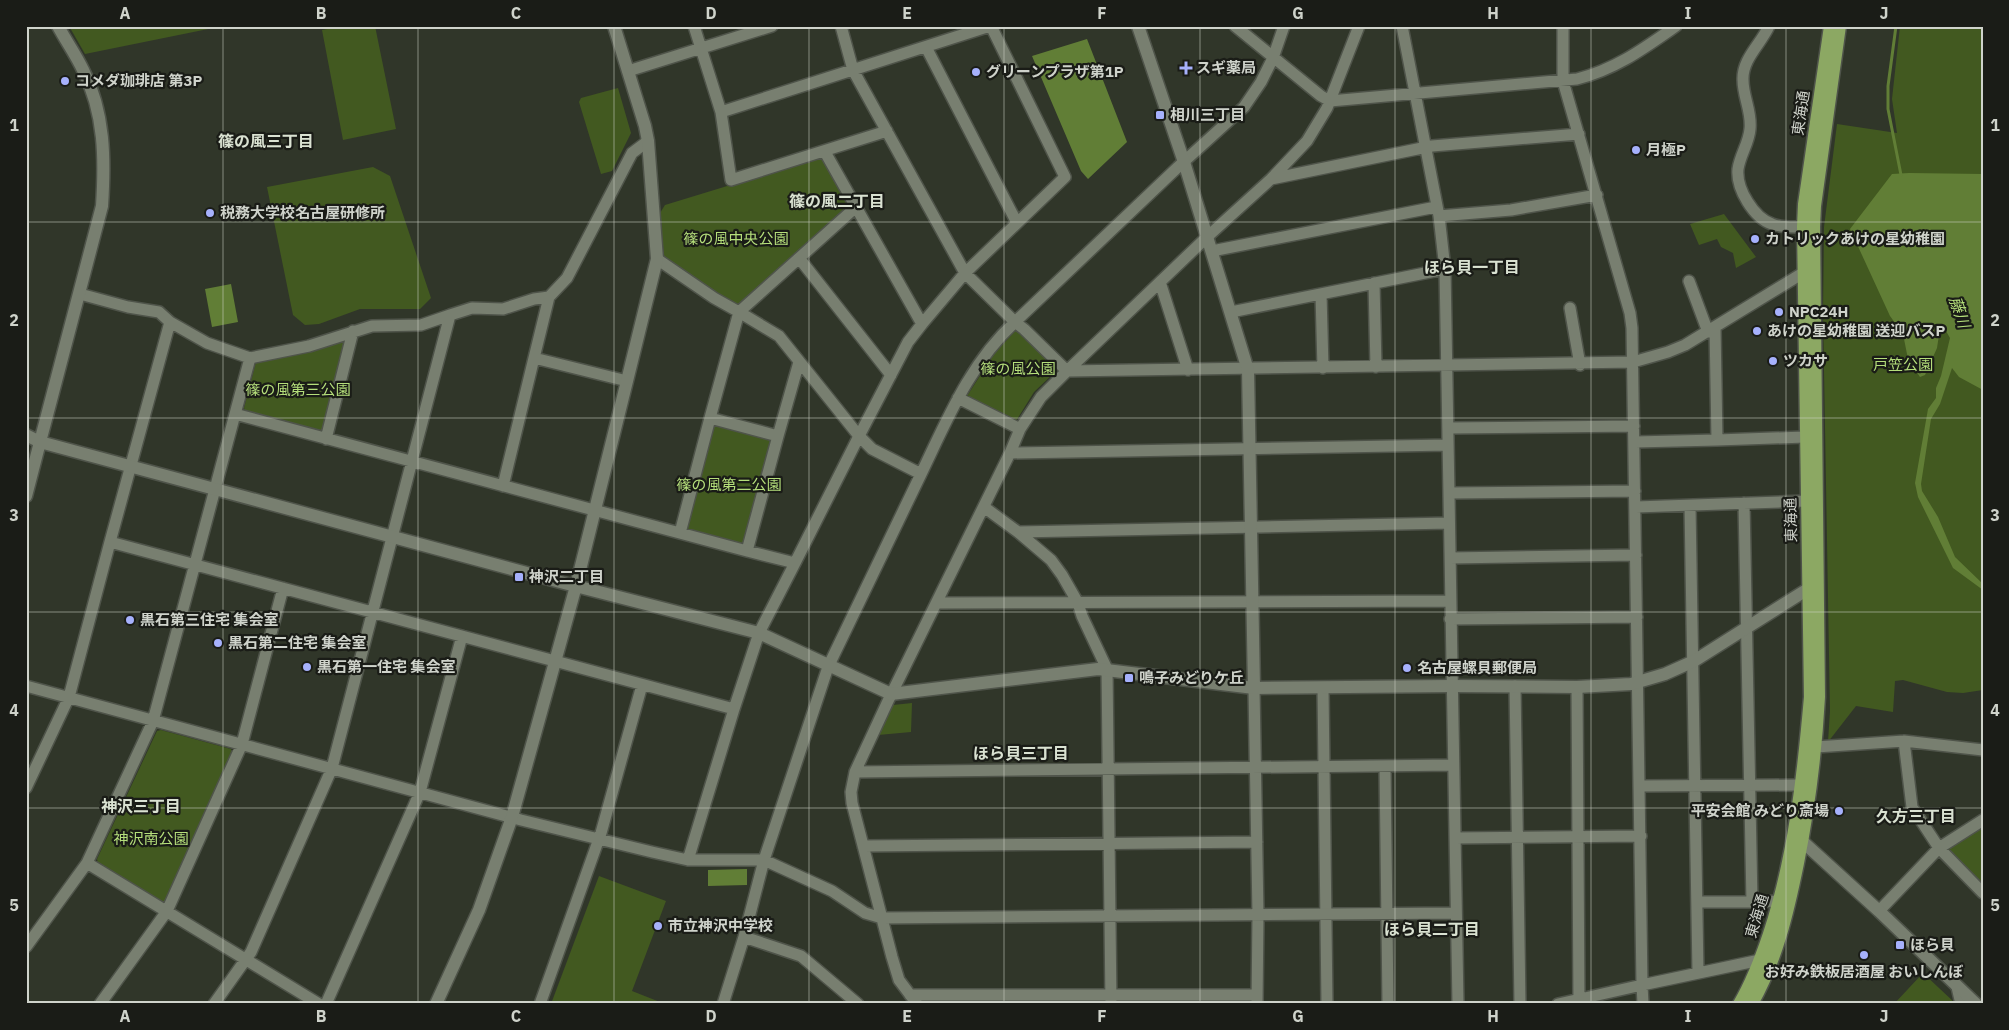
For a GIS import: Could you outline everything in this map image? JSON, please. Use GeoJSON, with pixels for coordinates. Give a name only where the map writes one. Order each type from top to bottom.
{"type":"FeatureCollection","features":[{"type":"Feature","properties":{"kind":"main road","name":"東海通"},"geometry":{"type":"LineString","coordinates":[[1739,1004],[1747,991],[1760,960],[1780,901],[1797,840],[1816,747],[1820,697],[1807,501],[1803,227],[1804,204],[1830,26]]}},
{"type":"Feature","properties":{"kind":"main road","name":"東海通"},"geometry":{"type":"LineString","coordinates":[[1752,1004],[1776,952],[1790,907],[1797,840],[1800,785],[1810,697],[1813,589],[1815,206],[1840,26]]}},
{"type":"Feature","properties":{"kind":"street"},"geometry":{"type":"LineString","coordinates":[[26,496],[102,206],[104,170],[103,133],[95,100],[84,70],[58,26]]}},
{"type":"Feature","properties":{"kind":"street"},"geometry":{"type":"LineString","coordinates":[[436,1004],[479,910],[512,818],[576,586],[657,259],[648,141],[614,26]]}},
{"type":"Feature","properties":{"kind":"street"},"geometry":{"type":"LineString","coordinates":[[694,26],[721,112],[731,180],[887,131]]}},
{"type":"Feature","properties":{"kind":"street"},"geometry":{"type":"LineString","coordinates":[[628,71],[772,26]]}},
{"type":"Feature","properties":{"kind":"street"},"geometry":{"type":"LineString","coordinates":[[841,26],[854,70],[965,272],[1067,371],[1580,365],[1633,362],[1685,345],[1803,272]]}},
{"type":"Feature","properties":{"kind":"street"},"geometry":{"type":"LineString","coordinates":[[688,860],[759,633],[908,342],[965,272],[1065,177],[990,26],[721,112]]}},
{"type":"Feature","properties":{"kind":"street"},"geometry":{"type":"LineString","coordinates":[[1138,26],[1184,162],[1207,237],[1231,312],[1248,370],[1254,602],[1254,768],[1258,915],[1257,999],[914,1000],[899,980],[863,846],[852,803],[851,792],[855,772],[1020,429],[1041,397],[1207,237],[1271,179],[1307,140],[1318,126],[1330,101],[1359,26]]}},
{"type":"Feature","properties":{"kind":"street"},"geometry":{"type":"LineString","coordinates":[[1235,26],[1273,58],[1330,101],[1563,81],[1592,75],[1615,66],[1670,28]]}},
{"type":"Feature","properties":{"kind":"street"},"geometry":{"type":"LineString","coordinates":[[723,1004],[744,937],[764,860],[828,667],[958,398],[980,361],[1015,322],[1244,107],[1261,82],[1273,58],[1284,26]]}},
{"type":"Feature","properties":{"kind":"street"},"geometry":{"type":"LineString","coordinates":[[1403,26],[1446,269],[1451,686],[1458,1004]]}},
{"type":"Feature","properties":{"kind":"street"},"geometry":{"type":"LineString","coordinates":[[1563,26],[1563,81],[1630,313],[1635,442],[1642,1004]]}},
{"type":"Feature","properties":{"kind":"street"},"geometry":{"type":"LineString","coordinates":[[1769,26],[1764,37],[1751,55],[1744,71],[1743,81],[1751,120],[1749,138],[1739,167],[1738,176],[1742,192],[1758,216],[1770,224],[1778,226],[1803,227]]}},
{"type":"Feature","properties":{"kind":"street"},"geometry":{"type":"LineString","coordinates":[[926,47],[1018,223]]}},
{"type":"Feature","properties":{"kind":"street"},"geometry":{"type":"LineString","coordinates":[[1271,179],[1425,148],[1579,134]]}},
{"type":"Feature","properties":{"kind":"street"},"geometry":{"type":"LineString","coordinates":[[503,486],[549,297],[568,278],[632,153],[648,141]]}},
{"type":"Feature","properties":{"kind":"street"},"geometry":{"type":"LineString","coordinates":[[825,152],[922,324]]}},
{"type":"Feature","properties":{"kind":"street"},"geometry":{"type":"LineString","coordinates":[[1212,251],[1437,212],[1510,210],[1597,195]]}},
{"type":"Feature","properties":{"kind":"street"},"geometry":{"type":"LineString","coordinates":[[680,533],[739,312],[856,207]]}},
{"type":"Feature","properties":{"kind":"street"},"geometry":{"type":"LineString","coordinates":[[799,258],[891,375]]}},
{"type":"Feature","properties":{"kind":"street"},"geometry":{"type":"LineString","coordinates":[[657,259],[714,298],[779,336],[859,436],[872,449],[921,474]]}},
{"type":"Feature","properties":{"kind":"street"},"geometry":{"type":"LineString","coordinates":[[1231,312],[1446,269]]}},
{"type":"Feature","properties":{"kind":"street"},"geometry":{"type":"LineString","coordinates":[[1689,280],[1711,330],[1717,440]]}},
{"type":"Feature","properties":{"kind":"street"},"geometry":{"type":"LineString","coordinates":[[1160,282],[1188,370]]}},
{"type":"Feature","properties":{"kind":"street"},"geometry":{"type":"LineString","coordinates":[[1374,283],[1376,367]]}},
{"type":"Feature","properties":{"kind":"street"},"geometry":{"type":"LineString","coordinates":[[80,294],[128,307],[159,312],[170,322],[207,343],[250,358],[309,346],[372,326],[421,325],[472,308],[503,309],[534,299],[549,297]]}},
{"type":"Feature","properties":{"kind":"street"},"geometry":{"type":"LineString","coordinates":[[1321,294],[1323,368]]}},
{"type":"Feature","properties":{"kind":"street"},"geometry":{"type":"LineString","coordinates":[[1570,308],[1580,365]]}},
{"type":"Feature","properties":{"kind":"street"},"geometry":{"type":"LineString","coordinates":[[214,1004],[246,960],[332,768],[450,315]]}},
{"type":"Feature","properties":{"kind":"street"},"geometry":{"type":"LineString","coordinates":[[26,788],[69,697],[170,322]]}},
{"type":"Feature","properties":{"kind":"street"},"geometry":{"type":"LineString","coordinates":[[326,439],[353,331]]}},
{"type":"Feature","properties":{"kind":"street"},"geometry":{"type":"LineString","coordinates":[[26,947],[87,863],[153,720],[250,358]]}},
{"type":"Feature","properties":{"kind":"street"},"geometry":{"type":"LineString","coordinates":[[534,358],[627,381]]}},
{"type":"Feature","properties":{"kind":"street"},"geometry":{"type":"LineString","coordinates":[[747,551],[799,362]]}},
{"type":"Feature","properties":{"kind":"street"},"geometry":{"type":"LineString","coordinates":[[958,398],[1020,429]]}},
{"type":"Feature","properties":{"kind":"street"},"geometry":{"type":"LineString","coordinates":[[235,414],[795,563]]}},
{"type":"Feature","properties":{"kind":"street"},"geometry":{"type":"LineString","coordinates":[[710,418],[778,436]]}},
{"type":"Feature","properties":{"kind":"street"},"geometry":{"type":"LineString","coordinates":[[1448,428],[1634,426]]}},
{"type":"Feature","properties":{"kind":"street"},"geometry":{"type":"LineString","coordinates":[[26,435],[40,442],[215,490],[759,633],[828,667],[891,694],[1107,669],[1254,688],[1607,686],[1638,682],[1664,674],[1694,661],[1748,626],[1813,589]]}},
{"type":"Feature","properties":{"kind":"street"},"geometry":{"type":"LineString","coordinates":[[1635,442],[1805,438]]}},
{"type":"Feature","properties":{"kind":"street"},"geometry":{"type":"LineString","coordinates":[[1010,453],[1448,445]]}},
{"type":"Feature","properties":{"kind":"street"},"geometry":{"type":"LineString","coordinates":[[1449,493],[1635,491]]}},
{"type":"Feature","properties":{"kind":"street"},"geometry":{"type":"LineString","coordinates":[[1636,507],[1807,501]]}},
{"type":"Feature","properties":{"kind":"street"},"geometry":{"type":"LineString","coordinates":[[1744,503],[1748,626],[1752,902]]}},
{"type":"Feature","properties":{"kind":"street"},"geometry":{"type":"LineString","coordinates":[[1690,506],[1698,972]]}},
{"type":"Feature","properties":{"kind":"street"},"geometry":{"type":"LineString","coordinates":[[984,507],[1051,560],[1078,603],[1082,616],[1107,669],[1111,999]]}},
{"type":"Feature","properties":{"kind":"street"},"geometry":{"type":"LineString","coordinates":[[1018,532],[1449,523]]}},
{"type":"Feature","properties":{"kind":"street"},"geometry":{"type":"LineString","coordinates":[[110,542],[734,709]]}},
{"type":"Feature","properties":{"kind":"street"},"geometry":{"type":"LineString","coordinates":[[1450,558],[1636,555]]}},
{"type":"Feature","properties":{"kind":"street"},"geometry":{"type":"LineString","coordinates":[[100,1004],[167,911],[242,744],[284,588]]}},
{"type":"Feature","properties":{"kind":"street"},"geometry":{"type":"LineString","coordinates":[[936,603],[1450,601]]}},
{"type":"Feature","properties":{"kind":"street"},"geometry":{"type":"LineString","coordinates":[[1450,619],[1637,617]]}},
{"type":"Feature","properties":{"kind":"street"},"geometry":{"type":"LineString","coordinates":[[326,1004],[420,792],[462,636]]}},
{"type":"Feature","properties":{"kind":"street"},"geometry":{"type":"LineString","coordinates":[[540,1004],[600,839],[642,685]]}},
{"type":"Feature","properties":{"kind":"street"},"geometry":{"type":"LineString","coordinates":[[26,686],[512,818],[688,860],[764,860],[832,892],[865,913],[882,918],[1455,913]]}},
{"type":"Feature","properties":{"kind":"street"},"geometry":{"type":"LineString","coordinates":[[1515,686],[1520,1004]]}},
{"type":"Feature","properties":{"kind":"street"},"geometry":{"type":"LineString","coordinates":[[1577,687],[1579,1001]]}},
{"type":"Feature","properties":{"kind":"street"},"geometry":{"type":"LineString","coordinates":[[1323,688],[1327,1004]]}},
{"type":"Feature","properties":{"kind":"street"},"geometry":{"type":"LineString","coordinates":[[1904,741],[1912,807],[1939,848],[1983,893]]}},
{"type":"Feature","properties":{"kind":"street"},"geometry":{"type":"LineString","coordinates":[[1816,747],[1904,741],[1983,750]]}},
{"type":"Feature","properties":{"kind":"street"},"geometry":{"type":"LineString","coordinates":[[855,772],[1453,765]]}},
{"type":"Feature","properties":{"kind":"street"},"geometry":{"type":"LineString","coordinates":[[1385,766],[1388,1004]]}},
{"type":"Feature","properties":{"kind":"street"},"geometry":{"type":"LineString","coordinates":[[1639,786],[1800,785]]}},
{"type":"Feature","properties":{"kind":"street"},"geometry":{"type":"LineString","coordinates":[[1879,911],[1939,848],[1983,820]]}},
{"type":"Feature","properties":{"kind":"street"},"geometry":{"type":"LineString","coordinates":[[1455,838],[1641,836]]}},
{"type":"Feature","properties":{"kind":"street"},"geometry":{"type":"LineString","coordinates":[[1797,840],[1879,911],[1957,988],[1976,1004]]}},
{"type":"Feature","properties":{"kind":"street"},"geometry":{"type":"LineString","coordinates":[[863,846],[1108,842],[1257,842]]}},
{"type":"Feature","properties":{"kind":"street"},"geometry":{"type":"LineString","coordinates":[[87,863],[319,1004]]}},
{"type":"Feature","properties":{"kind":"street"},"geometry":{"type":"LineString","coordinates":[[1697,902],[1780,901]]}},
{"type":"Feature","properties":{"kind":"street"},"geometry":{"type":"LineString","coordinates":[[744,937],[801,956],[858,1004]]}},
{"type":"Feature","properties":{"kind":"street"},"geometry":{"type":"LineString","coordinates":[[1558,1004],[1579,1001],[1698,972],[1760,960]]}},
{"type":"Feature","properties":{"kind":"street"},"geometry":{"type":"LineString","coordinates":[[1957,988],[1961,1004]]}},
{"type":"Feature","properties":{"kind":"green space"},"geometry":{"type":"Polygon","coordinates":[[[69,26],[223,26],[85,54],[69,26]]]}},
{"type":"Feature","properties":{"kind":"green space"},"geometry":{"type":"Polygon","coordinates":[[[343,26],[375,26],[396,129],[343,140],[322,30],[343,26]]]}},
{"type":"Feature","properties":{"kind":"green space","name":"戸笠公園"},"geometry":{"type":"Polygon","coordinates":[[[1900,26],[1983,26],[1983,690],[1963,693],[1947,692],[1903,680],[1895,681],[1893,712],[1856,706],[1828,742],[1830,711],[1823,313],[1824,227],[1837,124],[1897,133],[1892,99],[1900,26]]]}},
{"type":"Feature","properties":{"kind":"green space"},"geometry":{"type":"Polygon","coordinates":[[[618,88],[631,133],[612,171],[601,174],[579,102],[581,98],[618,88]]]}},
{"type":"Feature","properties":{"kind":"green space","name":"篠の風中央公園"},"geometry":{"type":"Polygon","coordinates":[[[819,158],[826,160],[849,203],[848,209],[741,306],[735,306],[664,256],[660,213],[665,205],[819,158]]]}},
{"type":"Feature","properties":{"kind":"green space"},"geometry":{"type":"Polygon","coordinates":[[[373,167],[390,176],[431,298],[420,309],[360,309],[319,324],[305,325],[293,315],[267,187],[373,167]]]}},
{"type":"Feature","properties":{"kind":"green space"},"geometry":{"type":"Polygon","coordinates":[[[1724,214],[1756,257],[1736,268],[1733,253],[1721,247],[1717,239],[1699,245],[1690,224],[1724,214]]]}},
{"type":"Feature","properties":{"kind":"green space","name":"篠の風公園"},"geometry":{"type":"Polygon","coordinates":[[[1015,331],[1021,332],[1054,366],[1054,373],[1034,392],[1016,421],[969,401],[967,396],[994,354],[1015,331]]]}},
{"type":"Feature","properties":{"kind":"green space","name":"篠の風第三公園"},"geometry":{"type":"Polygon","coordinates":[[[340,339],[348,344],[324,430],[319,433],[246,413],[244,408],[256,362],[340,339]]]}},
{"type":"Feature","properties":{"kind":"green space","name":"篠の風第二公園"},"geometry":{"type":"Polygon","coordinates":[[[717,423],[771,437],[773,443],[747,542],[742,545],[689,531],[686,527],[713,426],[717,423]]]}},
{"type":"Feature","properties":{"kind":"green space"},"geometry":{"type":"Polygon","coordinates":[[[912,703],[911,732],[878,735],[893,705],[912,703]]]}},
{"type":"Feature","properties":{"kind":"green space","name":"神沢南公園"},"geometry":{"type":"Polygon","coordinates":[[[161,730],[231,749],[233,754],[167,901],[161,903],[98,863],[97,859],[157,731],[161,730]]]}},
{"type":"Feature","properties":{"kind":"green space"},"geometry":{"type":"Polygon","coordinates":[[[1983,823],[1983,890],[1948,851],[1948,844],[1983,823]]]}},
{"type":"Feature","properties":{"kind":"green space"},"geometry":{"type":"Polygon","coordinates":[[[599,876],[666,901],[632,991],[665,1004],[551,1004],[599,876]]]}},
{"type":"Feature","properties":{"kind":"green space"},"geometry":{"type":"Polygon","coordinates":[[[1923,973],[1955,1003],[1955,1004],[1894,1004],[1923,973]]]}},
{"type":"Feature","properties":{"kind":"water"},"geometry":{"type":"Polygon","coordinates":[[[1087,39],[1127,142],[1088,179],[1081,171],[1032,56],[1087,39]]]}},
{"type":"Feature","properties":{"kind":"water"},"geometry":{"type":"Polygon","coordinates":[[[1892,174],[1983,174],[1983,390],[1959,377],[1952,368],[1940,404],[1931,419],[1921,484],[1922,491],[1938,517],[1955,557],[1983,584],[1983,590],[1953,568],[1918,497],[1915,483],[1928,409],[1936,398],[1936,388],[1941,376],[1950,338],[1946,331],[1939,335],[1937,348],[1925,375],[1920,377],[1908,359],[1903,334],[1890,316],[1850,229],[1892,174]]]}},
{"type":"Feature","properties":{"kind":"water"},"geometry":{"type":"Polygon","coordinates":[[[231,284],[238,322],[212,327],[205,289],[231,284]]]}},
{"type":"Feature","properties":{"kind":"water"},"geometry":{"type":"Polygon","coordinates":[[[747,869],[747,885],[708,886],[708,870],[747,869]]]}},
{"type":"Feature","properties":{"kind":"waterway","name":"藤川"},"geometry":{"type":"LineString","coordinates":[[1896,26],[1888,86],[1888,109],[1901,175]]}},
{"type":"Feature","properties":{"kind":"place","name":"スギ薬局"},"geometry":{"type":"Point","coordinates":[1186,68]}},
{"type":"Feature","properties":{"kind":"place","name":"グリーンプラザ第1P"},"geometry":{"type":"Point","coordinates":[976,72]}},
{"type":"Feature","properties":{"kind":"place","name":"コメダ珈琲店 第3P"},"geometry":{"type":"Point","coordinates":[65,81]}},
{"type":"Feature","properties":{"kind":"place","name":"相川三丁目"},"geometry":{"type":"Point","coordinates":[1160,115]}},
{"type":"Feature","properties":{"kind":"place","name":"月極P"},"geometry":{"type":"Point","coordinates":[1636,150]}},
{"type":"Feature","properties":{"kind":"place","name":"税務大学校名古屋研修所"},"geometry":{"type":"Point","coordinates":[210,213]}},
{"type":"Feature","properties":{"kind":"place","name":"カトリックあけの星幼稚園"},"geometry":{"type":"Point","coordinates":[1755,239]}},
{"type":"Feature","properties":{"kind":"place","name":"NPC24H"},"geometry":{"type":"Point","coordinates":[1779,312]}},
{"type":"Feature","properties":{"kind":"place","name":"あけの星幼稚園 送迎バスP"},"geometry":{"type":"Point","coordinates":[1757,331]}},
{"type":"Feature","properties":{"kind":"place","name":"ツカサ"},"geometry":{"type":"Point","coordinates":[1773,361]}},
{"type":"Feature","properties":{"kind":"place","name":"神沢二丁目"},"geometry":{"type":"Point","coordinates":[519,577]}},
{"type":"Feature","properties":{"kind":"place","name":"黒石第三住宅 集会室"},"geometry":{"type":"Point","coordinates":[130,620]}},
{"type":"Feature","properties":{"kind":"place","name":"黒石第二住宅 集会室"},"geometry":{"type":"Point","coordinates":[218,643]}},
{"type":"Feature","properties":{"kind":"place","name":"黒石第一住宅 集会室"},"geometry":{"type":"Point","coordinates":[307,667]}},
{"type":"Feature","properties":{"kind":"place","name":"名古屋螺貝郵便局"},"geometry":{"type":"Point","coordinates":[1407,668]}},
{"type":"Feature","properties":{"kind":"place","name":"鳴子みどりケ丘"},"geometry":{"type":"Point","coordinates":[1129,678]}},
{"type":"Feature","properties":{"kind":"place","name":"平安会館 みどり斎場"},"geometry":{"type":"Point","coordinates":[1839,811]}},
{"type":"Feature","properties":{"kind":"place","name":"市立神沢中学校"},"geometry":{"type":"Point","coordinates":[658,926]}},
{"type":"Feature","properties":{"kind":"place","name":"ほら貝"},"geometry":{"type":"Point","coordinates":[1900,945]}},
{"type":"Feature","properties":{"kind":"place","name":"お好み鉄板居酒屋 おいしんぼ"},"geometry":{"type":"Point","coordinates":[1864,955]}},
{"type":"Feature","properties":{"kind":"district","name":"篠の風三丁目"},"geometry":{"type":"Point","coordinates":[266,141]}},
{"type":"Feature","properties":{"kind":"district","name":"篠の風二丁目"},"geometry":{"type":"Point","coordinates":[837,201]}},
{"type":"Feature","properties":{"kind":"district","name":"ほら貝一丁目"},"geometry":{"type":"Point","coordinates":[1472,267]}},
{"type":"Feature","properties":{"kind":"district","name":"ほら貝三丁目"},"geometry":{"type":"Point","coordinates":[1021,753]}},
{"type":"Feature","properties":{"kind":"district","name":"神沢三丁目"},"geometry":{"type":"Point","coordinates":[141,806]}},
{"type":"Feature","properties":{"kind":"district","name":"久方三丁目"},"geometry":{"type":"Point","coordinates":[1916,816]}},
{"type":"Feature","properties":{"kind":"district","name":"ほら貝二丁目"},"geometry":{"type":"Point","coordinates":[1432,929]}}]}
